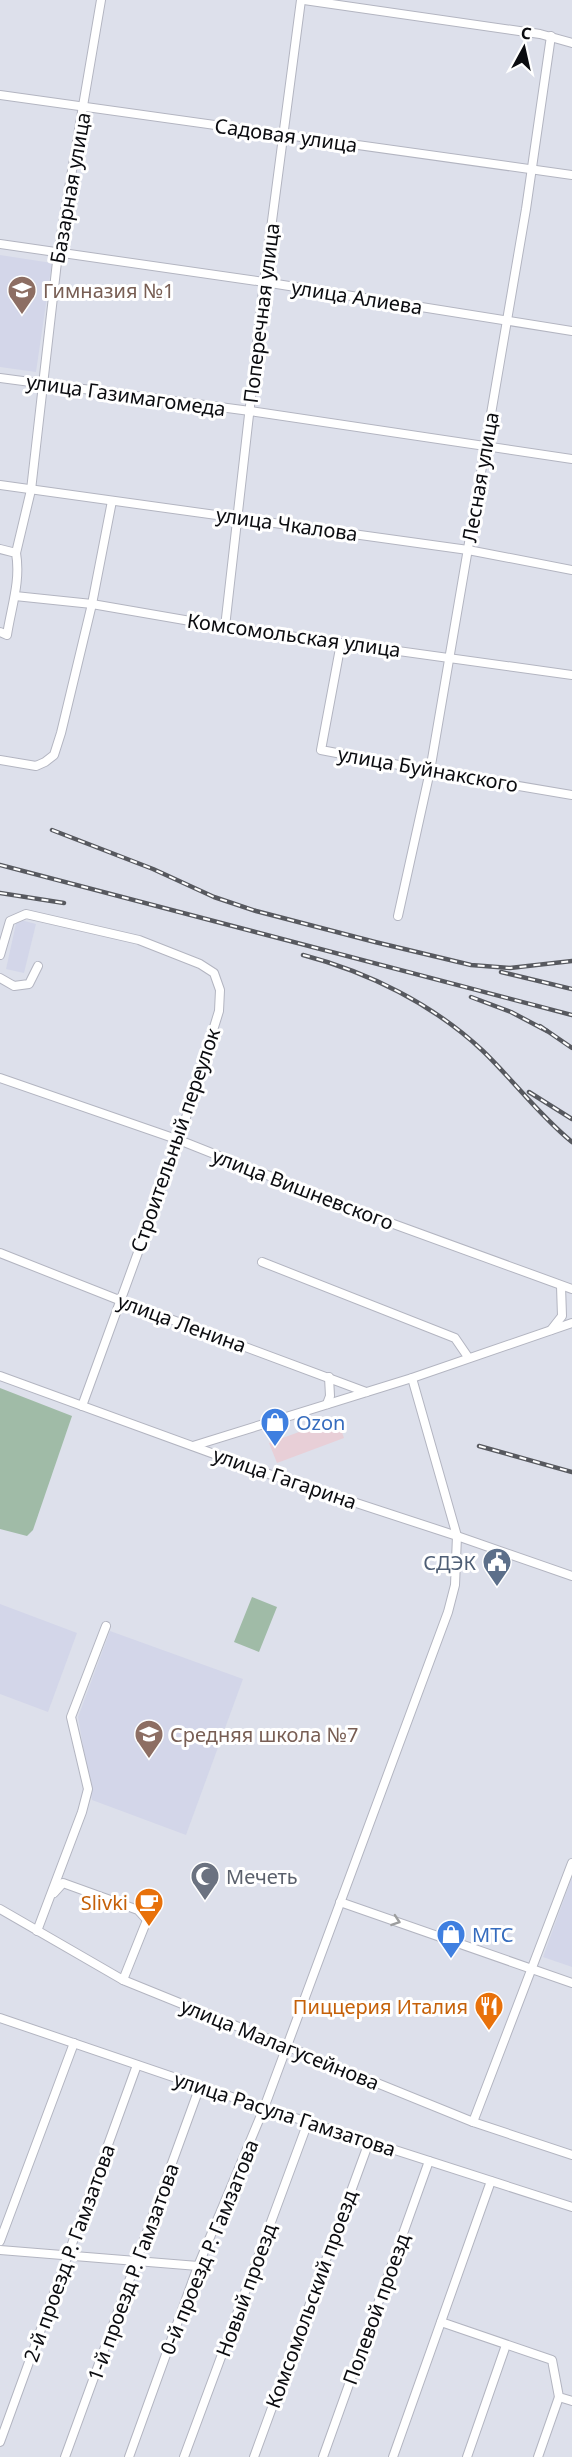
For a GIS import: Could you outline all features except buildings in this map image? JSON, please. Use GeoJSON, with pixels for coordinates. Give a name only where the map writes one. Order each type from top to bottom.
{"type":"FeatureCollection","features":[{"type":"Feature","properties":{"kind":"street","name":"Базарная улица"},"geometry":{"type":"LineString","coordinates":[[16,553],[32,490],[58,253],[101,0]]}},
{"type":"Feature","properties":{"kind":"street"},"geometry":{"type":"LineString","coordinates":[[303,0],[551,36],[572,43]]}},
{"type":"Feature","properties":{"kind":"street","name":"Поперечная улица"},"geometry":{"type":"LineString","coordinates":[[225,627],[264,282],[303,0]]}},
{"type":"Feature","properties":{"kind":"street","name":"Лесная улица"},"geometry":{"type":"LineString","coordinates":[[398,916],[430,771],[526,209],[551,36]]}},
{"type":"Feature","properties":{"kind":"street","name":"Садовая улица"},"geometry":{"type":"LineString","coordinates":[[0,95],[572,176]]}},
{"type":"Feature","properties":{"kind":"street","name":"улица Алиева"},"geometry":{"type":"LineString","coordinates":[[0,244],[264,282],[572,331]]}},
{"type":"Feature","properties":{"kind":"street","name":"улица Газимагомеда"},"geometry":{"type":"LineString","coordinates":[[0,378],[250,411],[572,459]]}},
{"type":"Feature","properties":{"kind":"street","name":"улица Чкалова"},"geometry":{"type":"LineString","coordinates":[[0,485],[468,550],[572,570]]}},
{"type":"Feature","properties":{"kind":"street"},"geometry":{"type":"LineString","coordinates":[[0,760],[36,766],[54,755],[92,604],[112,501]]}},
{"type":"Feature","properties":{"kind":"street"},"geometry":{"type":"LineString","coordinates":[[0,549],[16,553],[18,563],[15,596],[4,633]]}},
{"type":"Feature","properties":{"kind":"street","name":"Комсомольская улица"},"geometry":{"type":"LineString","coordinates":[[15,596],[92,604],[225,627],[572,675]]}},
{"type":"Feature","properties":{"kind":"street","name":"улица Буйнакского"},"geometry":{"type":"LineString","coordinates":[[341,642],[321,750],[572,795]]}},
{"type":"Feature","properties":{"kind":"street","name":"Строительный переулок"},"geometry":{"type":"LineString","coordinates":[[0,955],[10,921],[26,914],[139,940],[200,964],[214,973],[220,990],[219,1011],[179,1140],[82,1406]]}},
{"type":"Feature","properties":{"kind":"street"},"geometry":{"type":"LineString","coordinates":[[0,978],[14,986],[29,984],[38,966]]}},
{"type":"Feature","properties":{"kind":"street","name":"улица Вишневского"},"geometry":{"type":"LineString","coordinates":[[0,1078],[179,1140],[355,1210],[572,1289]]}},
{"type":"Feature","properties":{"kind":"street","name":"улица Ленина"},"geometry":{"type":"LineString","coordinates":[[0,1253],[366,1392]]}},
{"type":"Feature","properties":{"kind":"street"},"geometry":{"type":"LineString","coordinates":[[262,1262],[455,1338],[468,1357]]}},
{"type":"Feature","properties":{"kind":"street"},"geometry":{"type":"LineString","coordinates":[[549,1332],[562,1316],[561,1286]]}},
{"type":"Feature","properties":{"kind":"street"},"geometry":{"type":"LineString","coordinates":[[193,1446],[412,1378],[572,1323]]}},
{"type":"Feature","properties":{"kind":"street","name":"улица Гагарина"},"geometry":{"type":"LineString","coordinates":[[0,1376],[193,1446],[572,1576]]}},
{"type":"Feature","properties":{"kind":"street"},"geometry":{"type":"LineString","coordinates":[[327,1404],[330,1396],[329,1377]]}},
{"type":"Feature","properties":{"kind":"street","name":"0-й проезд Р. Гамзатова"},"geometry":{"type":"LineString","coordinates":[[129,2457],[198,2266],[264,2108],[448,1612],[455,1584],[457,1536],[412,1378]]}},
{"type":"Feature","properties":{"kind":"street"},"geometry":{"type":"LineString","coordinates":[[37,1931],[82,1812],[88,1789],[71,1717],[106,1626]]}},
{"type":"Feature","properties":{"kind":"street"},"geometry":{"type":"LineString","coordinates":[[473,2122],[572,1863]]}},
{"type":"Feature","properties":{"kind":"street"},"geometry":{"type":"LineString","coordinates":[[52,1895],[63,1882],[138,1910],[147,1920],[123,1980]]}},
{"type":"Feature","properties":{"kind":"street"},"geometry":{"type":"LineString","coordinates":[[340,1902],[572,1983]]}},
{"type":"Feature","properties":{"kind":"street","name":"улица Малагусейнова"},"geometry":{"type":"LineString","coordinates":[[0,1909],[123,1980],[473,2122],[572,2155]]}},
{"type":"Feature","properties":{"kind":"street","name":"улица Расула Гамзатова"},"geometry":{"type":"LineString","coordinates":[[0,2018],[264,2108],[572,2207]]}},
{"type":"Feature","properties":{"kind":"street"},"geometry":{"type":"LineString","coordinates":[[0,2241],[74,2043]]}},
{"type":"Feature","properties":{"kind":"street","name":"2-й проезд Р. Гамзатова"},"geometry":{"type":"LineString","coordinates":[[0,2442],[137,2065]]}},
{"type":"Feature","properties":{"kind":"street","name":"1-й проезд Р. Гамзатова"},"geometry":{"type":"LineString","coordinates":[[65,2457],[200,2086]]}},
{"type":"Feature","properties":{"kind":"street","name":"Новый проезд"},"geometry":{"type":"LineString","coordinates":[[184,2457],[308,2122]]}},
{"type":"Feature","properties":{"kind":"street","name":"Комсомольский проезд"},"geometry":{"type":"LineString","coordinates":[[254,2457],[369,2142]]}},
{"type":"Feature","properties":{"kind":"street","name":"Полевой проезд"},"geometry":{"type":"LineString","coordinates":[[323,2457],[429,2161]]}},
{"type":"Feature","properties":{"kind":"street"},"geometry":{"type":"LineString","coordinates":[[393,2457],[491,2181]]}},
{"type":"Feature","properties":{"kind":"street"},"geometry":{"type":"LineString","coordinates":[[0,2250],[198,2266]]}},
{"type":"Feature","properties":{"kind":"street"},"geometry":{"type":"LineString","coordinates":[[441,2322],[552,2360],[559,2397],[538,2457]]}},
{"type":"Feature","properties":{"kind":"street"},"geometry":{"type":"LineString","coordinates":[[467,2457],[506,2345]]}},
{"type":"Feature","properties":{"kind":"street"},"geometry":{"type":"LineString","coordinates":[[559,2397],[572,2401]]}},
{"type":"Feature","properties":{"kind":"shaded area","name":"Гимназия №1"},"geometry":{"type":"Polygon","coordinates":[[[0,255],[52,263],[36,372],[0,367],[0,255]]]}},
{"type":"Feature","properties":{"kind":"shaded area"},"geometry":{"type":"Polygon","coordinates":[[[17,919],[36,924],[24,973],[6,969],[17,919]]]}},
{"type":"Feature","properties":{"kind":"shaded area"},"geometry":{"type":"Polygon","coordinates":[[[337,1418],[344,1438],[277,1463],[269,1443],[337,1418]]]}},
{"type":"Feature","properties":{"kind":"shaded area"},"geometry":{"type":"Polygon","coordinates":[[[0,1604],[77,1633],[48,1712],[0,1694],[0,1604]]]}},
{"type":"Feature","properties":{"kind":"shaded area","name":"Средняя школа №7"},"geometry":{"type":"Polygon","coordinates":[[[110,1631],[243,1679],[186,1835],[92,1800],[78,1717],[110,1631]]]}},
{"type":"Feature","properties":{"kind":"shaded area"},"geometry":{"type":"Polygon","coordinates":[[[572,1877],[572,1967],[543,1957],[572,1877]]]}},
{"type":"Feature","properties":{"kind":"green space"},"geometry":{"type":"Polygon","coordinates":[[[0,1388],[72,1416],[33,1530],[27,1536],[0,1529],[0,1388]]]}},
{"type":"Feature","properties":{"kind":"green space"},"geometry":{"type":"Polygon","coordinates":[[[252,1597],[277,1607],[259,1652],[234,1642],[252,1597]]]}},
{"type":"Feature","properties":{"kind":"railway"},"geometry":{"type":"LineString","coordinates":[[52,830],[153,869],[214,897],[256,911],[375,942],[471,965],[510,968],[572,961]]}},
{"type":"Feature","properties":{"kind":"railway"},"geometry":{"type":"LineString","coordinates":[[0,865],[572,1015]]}},
{"type":"Feature","properties":{"kind":"railway"},"geometry":{"type":"LineString","coordinates":[[0,893],[64,903]]}},
{"type":"Feature","properties":{"kind":"railway"},"geometry":{"type":"LineString","coordinates":[[303,955],[375,980],[421,1004],[443,1019],[483,1051],[572,1142]]}},
{"type":"Feature","properties":{"kind":"railway"},"geometry":{"type":"LineString","coordinates":[[501,972],[572,989]]}},
{"type":"Feature","properties":{"kind":"railway"},"geometry":{"type":"LineString","coordinates":[[471,997],[511,1012],[547,1031]]}},
{"type":"Feature","properties":{"kind":"railway"},"geometry":{"type":"LineString","coordinates":[[540,1026],[572,1048]]}},
{"type":"Feature","properties":{"kind":"railway"},"geometry":{"type":"LineString","coordinates":[[529,1092],[572,1119]]}},
{"type":"Feature","properties":{"kind":"railway"},"geometry":{"type":"LineString","coordinates":[[479,1446],[572,1472]]}},
{"type":"Feature","properties":{"kind":"place","name":"Гимназия №1"},"geometry":{"type":"Point","coordinates":[22,316]}},
{"type":"Feature","properties":{"kind":"place","name":"Ozon"},"geometry":{"type":"Point","coordinates":[275,1448]}},
{"type":"Feature","properties":{"kind":"place","name":"СДЭК"},"geometry":{"type":"Point","coordinates":[497,1588]}},
{"type":"Feature","properties":{"kind":"place","name":"Средняя школа №7"},"geometry":{"type":"Point","coordinates":[149,1760]}},
{"type":"Feature","properties":{"kind":"place","name":"Мечеть"},"geometry":{"type":"Point","coordinates":[205,1902]}},
{"type":"Feature","properties":{"kind":"place","name":"Slivki"},"geometry":{"type":"Point","coordinates":[149,1928]}},
{"type":"Feature","properties":{"kind":"place","name":"МТС"},"geometry":{"type":"Point","coordinates":[451,1960]}},
{"type":"Feature","properties":{"kind":"place","name":"Пиццерия Италия"},"geometry":{"type":"Point","coordinates":[489,2032]}}]}
